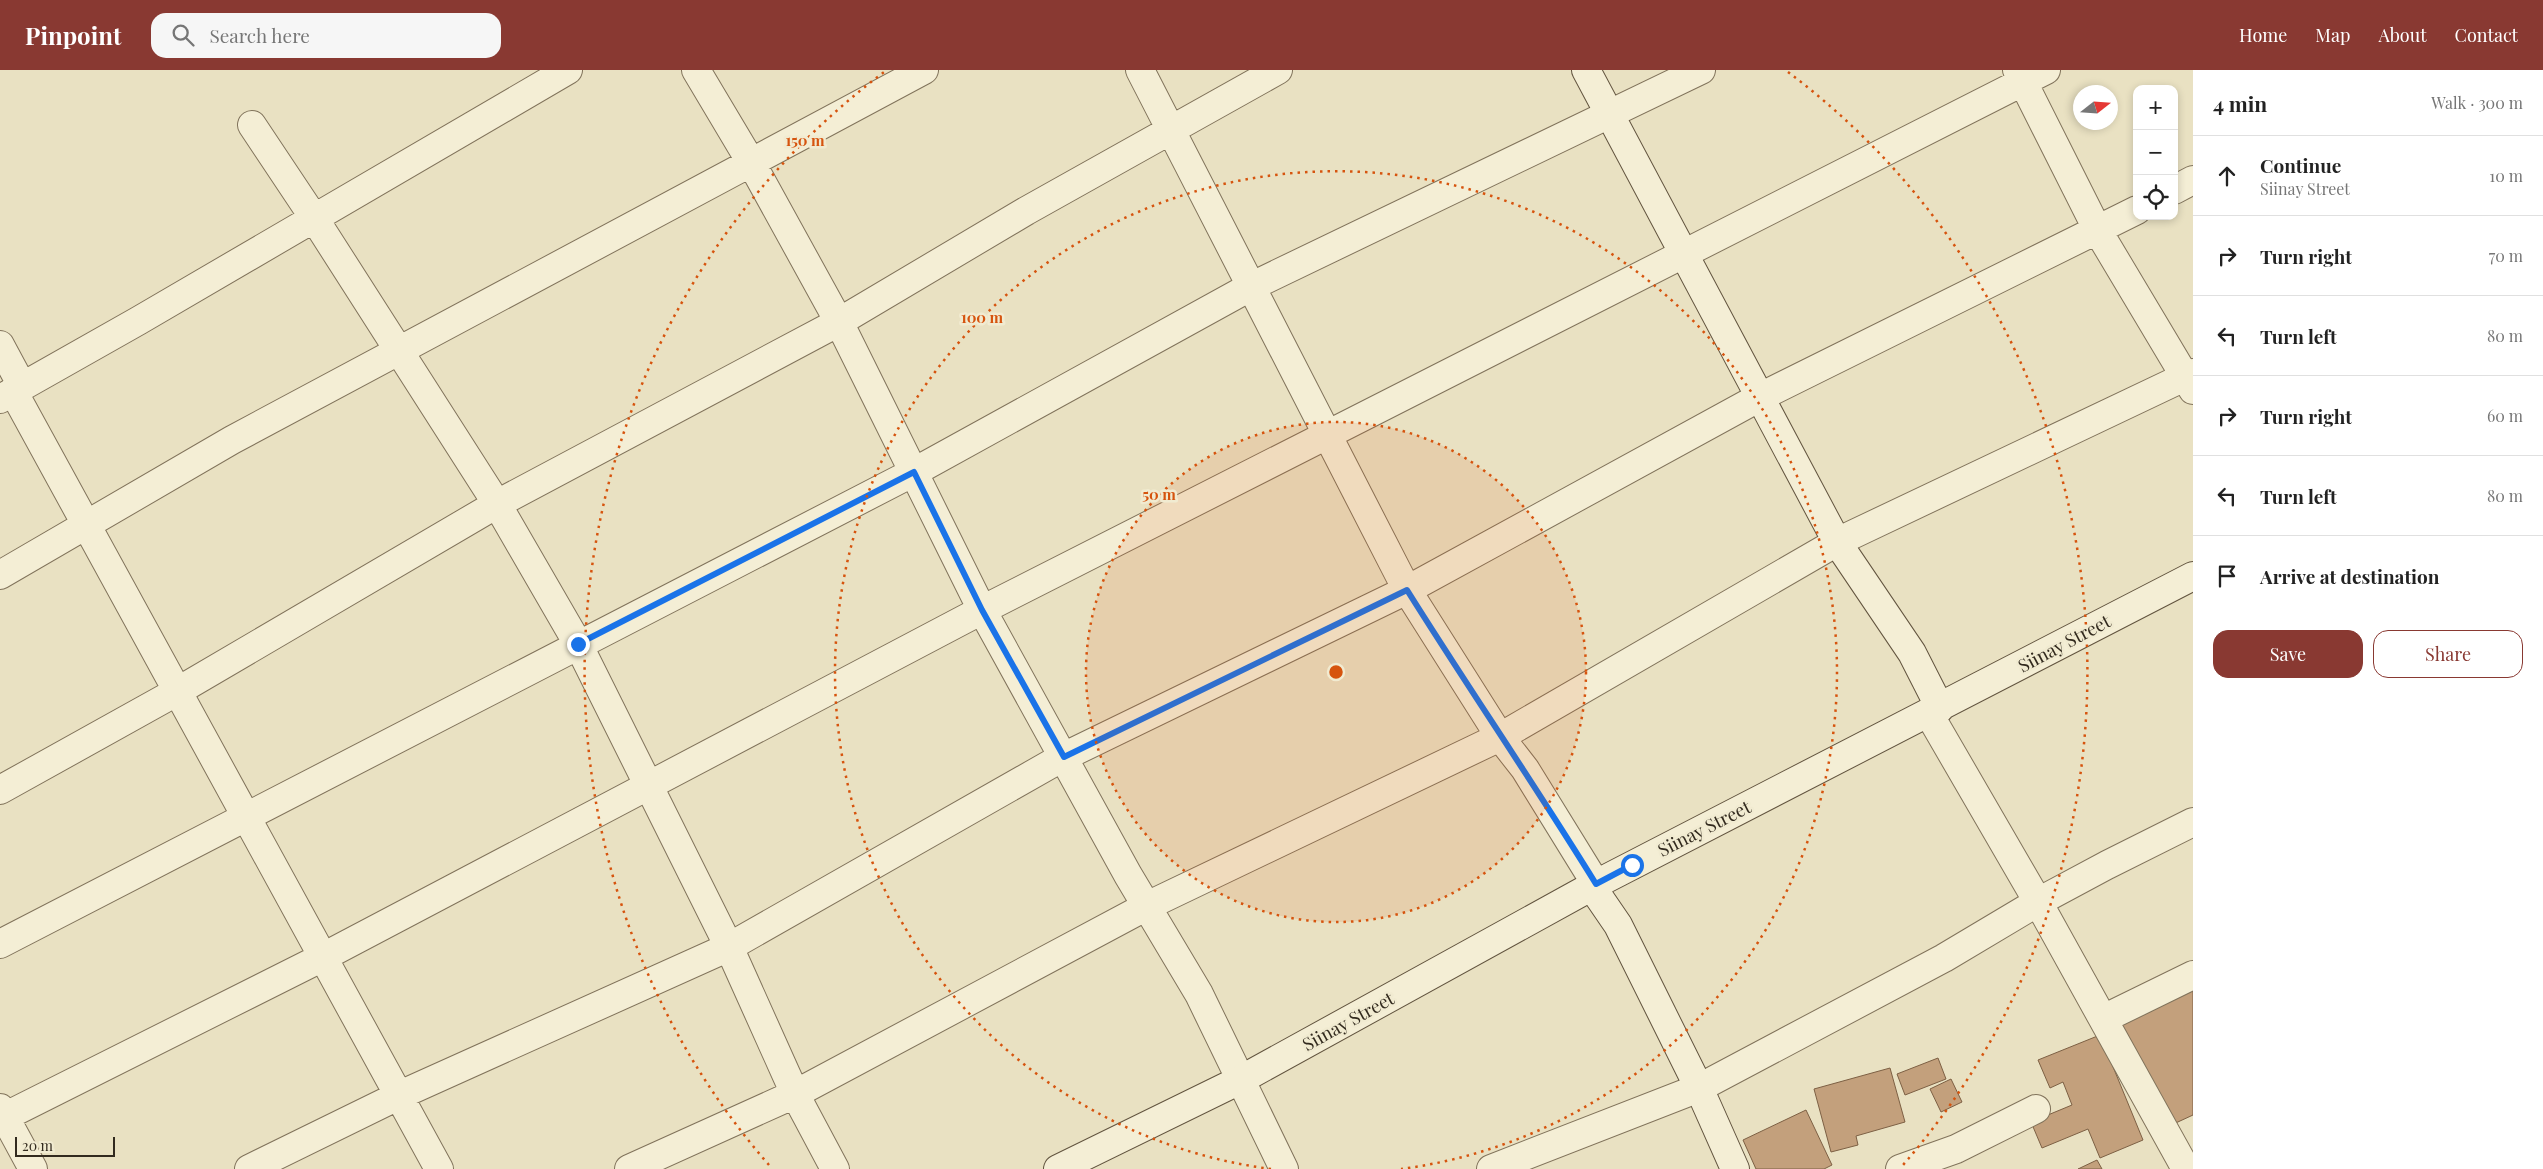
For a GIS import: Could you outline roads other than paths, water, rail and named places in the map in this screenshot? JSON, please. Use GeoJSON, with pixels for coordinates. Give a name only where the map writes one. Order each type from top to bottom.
{"type":"FeatureCollection","features":[{"type":"Feature","properties":{"kind":"street"},"geometry":{"type":"LineString","coordinates":[[12,392],[568,70]]}},
{"type":"Feature","properties":{"kind":"street"},"geometry":{"type":"LineString","coordinates":[[696,70],[752,164],[839,322],[982,610],[1146,906],[1199,994],[1242,1079],[1284,1169]]}},
{"type":"Feature","properties":{"kind":"street"},"geometry":{"type":"LineString","coordinates":[[0,575],[232,440],[752,164],[924,70]]}},
{"type":"Feature","properties":{"kind":"street"},"geometry":{"type":"LineString","coordinates":[[1140,70],[1326,436],[1407,590],[1500,737],[1525,769],[1618,925],[1699,1088],[1735,1169]]}},
{"type":"Feature","properties":{"kind":"street"},"geometry":{"type":"LineString","coordinates":[[0,790],[178,691],[497,504],[839,322],[1026,211],[1278,70]]}},
{"type":"Feature","properties":{"kind":"street"},"geometry":{"type":"LineString","coordinates":[[1586,70],[1837,542],[1912,653],[1934,711],[2186,1169]]}},
{"type":"Feature","properties":{"kind":"street"},"geometry":{"type":"LineString","coordinates":[[0,944],[914,472],[1250,287],[1700,70]]}},
{"type":"Feature","properties":{"kind":"street"},"geometry":{"type":"LineString","coordinates":[[33,1169],[2,1114],[323,957],[982,610],[1326,436],[2028,74],[2098,231],[2190,380],[1837,542],[1500,737],[1146,906],[794,1094],[629,1169]]}},
{"type":"Feature","properties":{"kind":"street"},"geometry":{"type":"LineString","coordinates":[[252,124],[497,504],[578,644],[729,947],[794,1094],[835,1169]]}},
{"type":"Feature","properties":{"kind":"street"},"geometry":{"type":"LineString","coordinates":[[2178,188],[2193,180]]}},
{"type":"Feature","properties":{"kind":"street"},"geometry":{"type":"LineString","coordinates":[[249,1169],[400,1095],[729,947],[1064,757],[1407,590],[1760,397],[2133,212]]}},
{"type":"Feature","properties":{"kind":"street"},"geometry":{"type":"LineString","coordinates":[[0,345],[12,392],[88,525],[245,817],[400,1095],[439,1169]]}},
{"type":"Feature","properties":{"kind":"street","name":"Siinay Street"},"geometry":{"type":"LineString","coordinates":[[1058,1169],[1242,1079],[1594,885],[2193,576]]}},
{"type":"Feature","properties":{"kind":"street"},"geometry":{"type":"LineString","coordinates":[[1492,1169],[1699,1088],[1944,958],[2038,902],[2193,822]]}},
{"type":"Feature","properties":{"kind":"street"},"geometry":{"type":"LineString","coordinates":[[2103,1019],[2193,976]]}},
{"type":"Feature","properties":{"kind":"street"},"geometry":{"type":"LineString","coordinates":[[1900,1169],[1956,1149],[2036,1109]]}}]}
